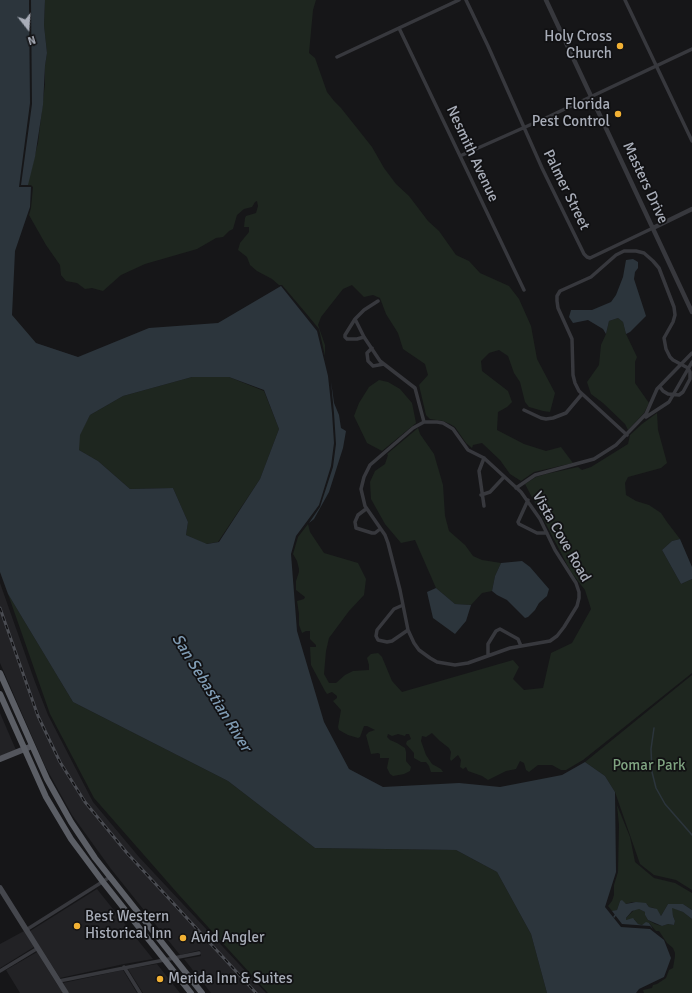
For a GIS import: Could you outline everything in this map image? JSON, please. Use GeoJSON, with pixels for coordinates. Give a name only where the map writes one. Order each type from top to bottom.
{"type":"FeatureCollection","features":[{"type":"Feature","properties":{"kind":"highway"},"geometry":{"type":"LineString","coordinates":[[0,673],[53,791],[68,817],[95,858],[202,993]]}},
{"type":"Feature","properties":{"kind":"highway"},"geometry":{"type":"LineString","coordinates":[[0,694],[46,797],[62,825],[103,882],[191,993]]}},
{"type":"Feature","properties":{"kind":"main road"},"geometry":{"type":"LineString","coordinates":[[0,759],[32,746]]}},
{"type":"Feature","properties":{"kind":"main road"},"geometry":{"type":"LineString","coordinates":[[0,888],[66,993]]}},
{"type":"Feature","properties":{"kind":"street"},"geometry":{"type":"LineString","coordinates":[[337,57],[459,0]]}},
{"type":"Feature","properties":{"kind":"street","name":"Palmer Street"},"geometry":{"type":"LineString","coordinates":[[466,0],[524,128],[584,254],[590,258],[653,228]]}},
{"type":"Feature","properties":{"kind":"street","name":"Masters Drive"},"geometry":{"type":"LineString","coordinates":[[546,0],[692,312]]}},
{"type":"Feature","properties":{"kind":"street"},"geometry":{"type":"LineString","coordinates":[[625,0],[692,141]]}},
{"type":"Feature","properties":{"kind":"street","name":"Nesmith Avenue"},"geometry":{"type":"LineString","coordinates":[[398,28],[524,290]]}},
{"type":"Feature","properties":{"kind":"street"},"geometry":{"type":"LineString","coordinates":[[460,156],[592,97],[692,49]]}},
{"type":"Feature","properties":{"kind":"street"},"geometry":{"type":"LineString","coordinates":[[653,228],[692,209]]}},
{"type":"Feature","properties":{"kind":"street"},"geometry":{"type":"LineString","coordinates":[[627,435],[582,394],[575,383],[573,375],[572,339],[558,308],[557,296],[560,291],[591,277],[616,254],[624,251],[644,253],[659,268],[671,296],[675,315],[673,322],[664,338],[666,349],[670,357],[688,368],[690,372],[690,379],[679,395],[668,394],[660,387]]}},
{"type":"Feature","properties":{"kind":"street"},"geometry":{"type":"LineString","coordinates":[[364,337],[347,339],[345,334],[354,319],[378,301]]}},
{"type":"Feature","properties":{"kind":"street"},"geometry":{"type":"LineString","coordinates":[[354,319],[364,337],[384,364],[415,388],[424,422]]}},
{"type":"Feature","properties":{"kind":"street"},"geometry":{"type":"LineString","coordinates":[[372,348],[367,353],[368,361],[373,366],[384,364]]}},
{"type":"Feature","properties":{"kind":"street","name":"Vista Cove Road"},"geometry":{"type":"LineString","coordinates":[[516,488],[535,475],[594,459],[616,445],[646,414],[651,405],[654,394],[692,353]]}},
{"type":"Feature","properties":{"kind":"street","name":"Vista Cove Road"},"geometry":{"type":"LineString","coordinates":[[640,421],[669,402],[692,362]]}},
{"type":"Feature","properties":{"kind":"street"},"geometry":{"type":"LineString","coordinates":[[524,410],[541,418],[554,418],[566,413],[582,394]]}},
{"type":"Feature","properties":{"kind":"street","name":"Vista Cove Road"},"geometry":{"type":"LineString","coordinates":[[424,422],[437,422],[453,429],[468,450],[484,458],[528,500],[540,519],[561,562],[576,583],[579,592],[579,598],[574,612],[557,636],[550,641],[510,648],[464,664],[450,665],[437,662],[426,656],[414,643],[408,630],[388,543],[366,509],[362,498],[362,485],[364,476],[370,465],[413,428],[424,422]]}},
{"type":"Feature","properties":{"kind":"street"},"geometry":{"type":"LineString","coordinates":[[484,458],[479,471],[481,495],[484,506]]}},
{"type":"Feature","properties":{"kind":"street"},"geometry":{"type":"LineString","coordinates":[[481,495],[490,492],[504,477]]}},
{"type":"Feature","properties":{"kind":"street"},"geometry":{"type":"LineString","coordinates":[[528,500],[518,522],[519,524],[537,533],[547,533]]}},
{"type":"Feature","properties":{"kind":"street"},"geometry":{"type":"LineString","coordinates":[[366,509],[358,515],[355,522],[356,528],[372,533],[380,529]]}},
{"type":"Feature","properties":{"kind":"street"},"geometry":{"type":"LineString","coordinates":[[403,605],[394,609],[377,630],[376,636],[378,640],[392,642],[408,630]]}},
{"type":"Feature","properties":{"kind":"street"},"geometry":{"type":"LineString","coordinates":[[488,655],[488,644],[496,631],[500,629],[518,639],[521,646]]}},
{"type":"Feature","properties":{"kind":"street"},"geometry":{"type":"LineString","coordinates":[[26,930],[110,877]]}},
{"type":"Feature","properties":{"kind":"street"},"geometry":{"type":"LineString","coordinates":[[0,971],[38,948]]}},
{"type":"Feature","properties":{"kind":"street"},"geometry":{"type":"LineString","coordinates":[[59,980],[199,953]]}},
{"type":"Feature","properties":{"kind":"street"},"geometry":{"type":"LineString","coordinates":[[124,967],[140,993]]}},
{"type":"Feature","properties":{"kind":"shaded area"},"geometry":{"type":"Polygon","coordinates":[[[0,583],[48,715],[93,802],[139,857],[266,993],[211,993],[184,959],[201,956],[200,950],[180,955],[111,869],[72,815],[45,766],[0,663],[0,583]]]}},
{"type":"Feature","properties":{"kind":"shaded area"},"geometry":{"type":"Polygon","coordinates":[[[0,713],[16,750],[0,756],[0,713]]]}},
{"type":"Feature","properties":{"kind":"shaded area"},"geometry":{"type":"Polygon","coordinates":[[[97,889],[153,959],[60,978],[30,931],[97,889]]]}},
{"type":"Feature","properties":{"kind":"shaded area"},"geometry":{"type":"Polygon","coordinates":[[[24,931],[34,947],[0,968],[0,944],[24,931]]]}},
{"type":"Feature","properties":{"kind":"shaded area"},"geometry":{"type":"Polygon","coordinates":[[[37,952],[63,992],[20,993],[6,970],[37,952]]]}},
{"type":"Feature","properties":{"kind":"shaded area"},"geometry":{"type":"Polygon","coordinates":[[[157,964],[180,993],[143,993],[128,969],[157,964]]]}},
{"type":"Feature","properties":{"kind":"shaded area"},"geometry":{"type":"Polygon","coordinates":[[[123,970],[137,993],[69,993],[63,983],[123,970]]]}},
{"type":"Feature","properties":{"kind":"green space"},"geometry":{"type":"Polygon","coordinates":[[[45,0],[316,0],[313,10],[309,53],[315,58],[327,92],[372,147],[384,168],[396,184],[409,196],[428,221],[439,231],[456,255],[469,261],[480,273],[509,286],[519,299],[531,326],[537,359],[555,393],[550,412],[529,407],[525,402],[520,382],[514,373],[508,356],[499,350],[489,353],[481,361],[482,371],[508,391],[512,402],[498,412],[497,430],[524,444],[546,451],[561,447],[573,463],[534,472],[521,481],[510,474],[500,460],[482,443],[473,445],[472,448],[466,443],[455,427],[443,421],[430,419],[426,415],[419,385],[428,375],[425,364],[403,349],[398,333],[386,314],[380,298],[373,295],[364,297],[352,285],[343,289],[321,317],[318,325],[325,345],[325,356],[319,329],[282,285],[279,285],[272,279],[257,271],[250,265],[247,257],[238,250],[240,243],[249,232],[249,227],[244,227],[245,218],[246,216],[256,213],[258,206],[257,201],[252,207],[244,209],[237,215],[233,229],[223,237],[216,238],[197,249],[145,264],[121,275],[103,291],[92,288],[85,289],[77,283],[66,281],[61,275],[60,265],[46,245],[29,215],[33,187],[28,185],[28,182],[38,143],[45,84],[47,53],[44,25],[45,0]]]}},
{"type":"Feature","properties":{"kind":"green space"},"geometry":{"type":"Polygon","coordinates":[[[618,318],[623,322],[626,334],[637,357],[635,362],[635,383],[649,403],[644,413],[628,430],[625,424],[591,394],[587,382],[599,365],[601,345],[606,334],[609,321],[618,318]]]}},
{"type":"Feature","properties":{"kind":"green space"},"geometry":{"type":"Polygon","coordinates":[[[192,377],[229,377],[264,391],[279,429],[260,479],[218,542],[206,544],[186,535],[188,522],[173,488],[130,489],[98,461],[79,450],[79,435],[90,415],[123,396],[192,377]]]}},
{"type":"Feature","properties":{"kind":"green space"},"geometry":{"type":"Polygon","coordinates":[[[379,380],[388,382],[400,389],[412,403],[416,423],[382,451],[367,443],[354,416],[359,403],[369,387],[379,380]]]}},
{"type":"Feature","properties":{"kind":"green space"},"geometry":{"type":"Polygon","coordinates":[[[657,413],[658,430],[667,463],[661,468],[628,477],[625,483],[626,495],[636,501],[649,505],[661,513],[680,539],[672,541],[662,550],[681,584],[692,579],[692,673],[583,760],[566,770],[561,770],[552,765],[538,765],[529,772],[526,770],[524,763],[520,761],[516,769],[506,771],[488,780],[468,771],[466,767],[463,769],[460,767],[461,760],[458,755],[451,761],[451,752],[449,748],[432,733],[426,737],[422,736],[421,741],[426,755],[432,764],[441,769],[443,772],[431,772],[426,762],[421,762],[414,758],[414,753],[406,744],[407,741],[411,739],[409,734],[406,734],[405,736],[398,734],[392,736],[388,734],[387,737],[390,740],[405,748],[406,761],[411,767],[410,771],[404,774],[393,776],[387,768],[389,758],[380,758],[380,754],[378,753],[371,754],[366,735],[375,730],[364,726],[360,737],[358,738],[339,730],[338,727],[341,710],[333,701],[337,698],[337,696],[332,692],[327,694],[311,665],[310,647],[316,647],[316,645],[310,639],[310,631],[302,633],[299,625],[297,601],[304,599],[305,597],[296,590],[296,581],[299,569],[293,554],[298,537],[308,524],[310,532],[324,553],[358,563],[366,579],[364,595],[349,611],[329,638],[324,674],[329,683],[336,683],[345,675],[353,671],[369,670],[367,658],[371,654],[378,653],[382,657],[392,681],[402,692],[513,660],[519,667],[513,679],[524,690],[543,688],[551,653],[572,643],[591,609],[585,590],[571,572],[525,484],[536,477],[546,474],[578,467],[582,470],[591,467],[628,444],[630,435],[657,413]]]}},
{"type":"Feature","properties":{"kind":"green space"},"geometry":{"type":"Polygon","coordinates":[[[418,428],[420,434],[434,454],[443,485],[445,516],[449,531],[465,545],[473,556],[482,560],[501,563],[495,576],[492,591],[482,593],[471,605],[455,604],[436,588],[415,540],[401,543],[385,524],[371,499],[370,482],[375,471],[385,464],[387,454],[418,428]]]}},
{"type":"Feature","properties":{"kind":"green space"},"geometry":{"type":"Polygon","coordinates":[[[8,594],[73,702],[228,781],[315,848],[456,850],[497,872],[531,934],[547,993],[268,993],[94,798],[50,714],[8,594]]]}},
{"type":"Feature","properties":{"kind":"green space","name":"Pomar Park"},"geometry":{"type":"Polygon","coordinates":[[[692,675],[692,890],[676,880],[654,875],[640,864],[615,792],[605,776],[585,762],[692,675]]]}},
{"type":"Feature","properties":{"kind":"green space"},"geometry":{"type":"Polygon","coordinates":[[[617,805],[630,837],[635,862],[654,878],[675,883],[692,893],[692,910],[683,904],[668,904],[661,916],[654,908],[649,907],[647,904],[632,902],[626,904],[620,901],[617,910],[614,911],[612,911],[608,906],[614,895],[614,885],[618,872],[619,825],[617,805]]]}},
{"type":"Feature","properties":{"kind":"green space"},"geometry":{"type":"Polygon","coordinates":[[[671,907],[683,912],[692,919],[692,993],[644,993],[643,990],[652,988],[653,985],[666,978],[669,970],[673,968],[675,953],[673,948],[667,943],[659,931],[656,931],[649,923],[642,925],[638,924],[634,919],[626,920],[626,918],[635,909],[639,909],[645,912],[648,920],[655,924],[662,926],[668,924],[674,925],[675,921],[671,907]]]}},
{"type":"Feature","properties":{"kind":"water","name":"San Sebastian River"},"geometry":{"type":"Polygon","coordinates":[[[0,0],[29,0],[30,103],[19,187],[31,187],[30,207],[15,251],[12,315],[36,343],[78,357],[149,328],[218,323],[281,286],[317,331],[328,376],[334,443],[331,466],[319,505],[296,536],[291,554],[297,631],[324,722],[349,769],[383,787],[459,783],[500,787],[562,775],[585,762],[605,776],[615,792],[616,872],[605,907],[621,927],[650,929],[664,940],[671,958],[664,977],[639,989],[636,993],[547,993],[531,934],[497,872],[456,850],[315,848],[228,781],[73,702],[8,594],[0,572],[0,0]],[[192,377],[123,396],[90,415],[80,435],[79,450],[98,461],[130,489],[173,488],[188,522],[186,535],[207,544],[219,542],[260,479],[279,429],[264,390],[229,377],[192,377]]]}},
{"type":"Feature","properties":{"kind":"water"},"geometry":{"type":"Polygon","coordinates":[[[31,0],[45,0],[44,25],[47,53],[43,105],[35,157],[28,185],[21,185],[32,104],[31,0]]]}},
{"type":"Feature","properties":{"kind":"water"},"geometry":{"type":"Polygon","coordinates":[[[633,259],[638,262],[638,268],[635,272],[634,279],[646,316],[626,334],[623,322],[618,318],[609,321],[606,334],[603,329],[588,320],[573,323],[569,317],[571,310],[592,310],[611,302],[616,295],[623,277],[626,260],[633,259]]]}},
{"type":"Feature","properties":{"kind":"water"},"geometry":{"type":"Polygon","coordinates":[[[331,381],[334,403],[339,415],[341,428],[346,431],[343,448],[329,492],[314,519],[309,523],[320,507],[333,467],[336,444],[331,381]]]}},
{"type":"Feature","properties":{"kind":"water"},"geometry":{"type":"Polygon","coordinates":[[[680,539],[692,567],[692,579],[681,584],[662,550],[672,541],[680,539]]]}},
{"type":"Feature","properties":{"kind":"water"},"geometry":{"type":"Polygon","coordinates":[[[522,561],[530,567],[549,589],[547,596],[539,603],[528,617],[525,618],[507,600],[492,591],[495,576],[501,563],[522,561]]]}},
{"type":"Feature","properties":{"kind":"water"},"geometry":{"type":"Polygon","coordinates":[[[436,588],[455,604],[471,605],[466,621],[455,634],[433,618],[427,592],[436,588]]]}},
{"type":"Feature","properties":{"kind":"water"},"geometry":{"type":"Polygon","coordinates":[[[622,900],[626,904],[636,902],[646,903],[649,907],[657,909],[661,916],[668,904],[683,904],[692,910],[692,919],[683,912],[672,908],[675,921],[674,925],[668,924],[662,926],[648,920],[645,912],[639,909],[632,911],[626,920],[633,918],[638,924],[642,925],[646,922],[649,923],[653,929],[650,926],[622,924],[612,911],[617,910],[620,901],[622,900]]]}},
{"type":"Feature","properties":{"kind":"waterway"},"geometry":{"type":"LineString","coordinates":[[654,728],[651,749],[652,772],[656,788],[665,804],[692,835]]}},
{"type":"Feature","properties":{"kind":"railway"},"geometry":{"type":"LineString","coordinates":[[0,608],[38,716],[60,762],[85,802],[127,853],[256,993]]}},
{"type":"Feature","properties":{"kind":"place","name":"Holy Cross Church"},"geometry":{"type":"Point","coordinates":[620,46]}},
{"type":"Feature","properties":{"kind":"place","name":"Florida Pest Control"},"geometry":{"type":"Point","coordinates":[618,114]}},
{"type":"Feature","properties":{"kind":"place","name":"Best Western Historical Inn"},"geometry":{"type":"Point","coordinates":[77,926]}},
{"type":"Feature","properties":{"kind":"place","name":"Avid Angler"},"geometry":{"type":"Point","coordinates":[183,938]}},
{"type":"Feature","properties":{"kind":"place","name":"Merida Inn & Suites"},"geometry":{"type":"Point","coordinates":[160,979]}}]}
